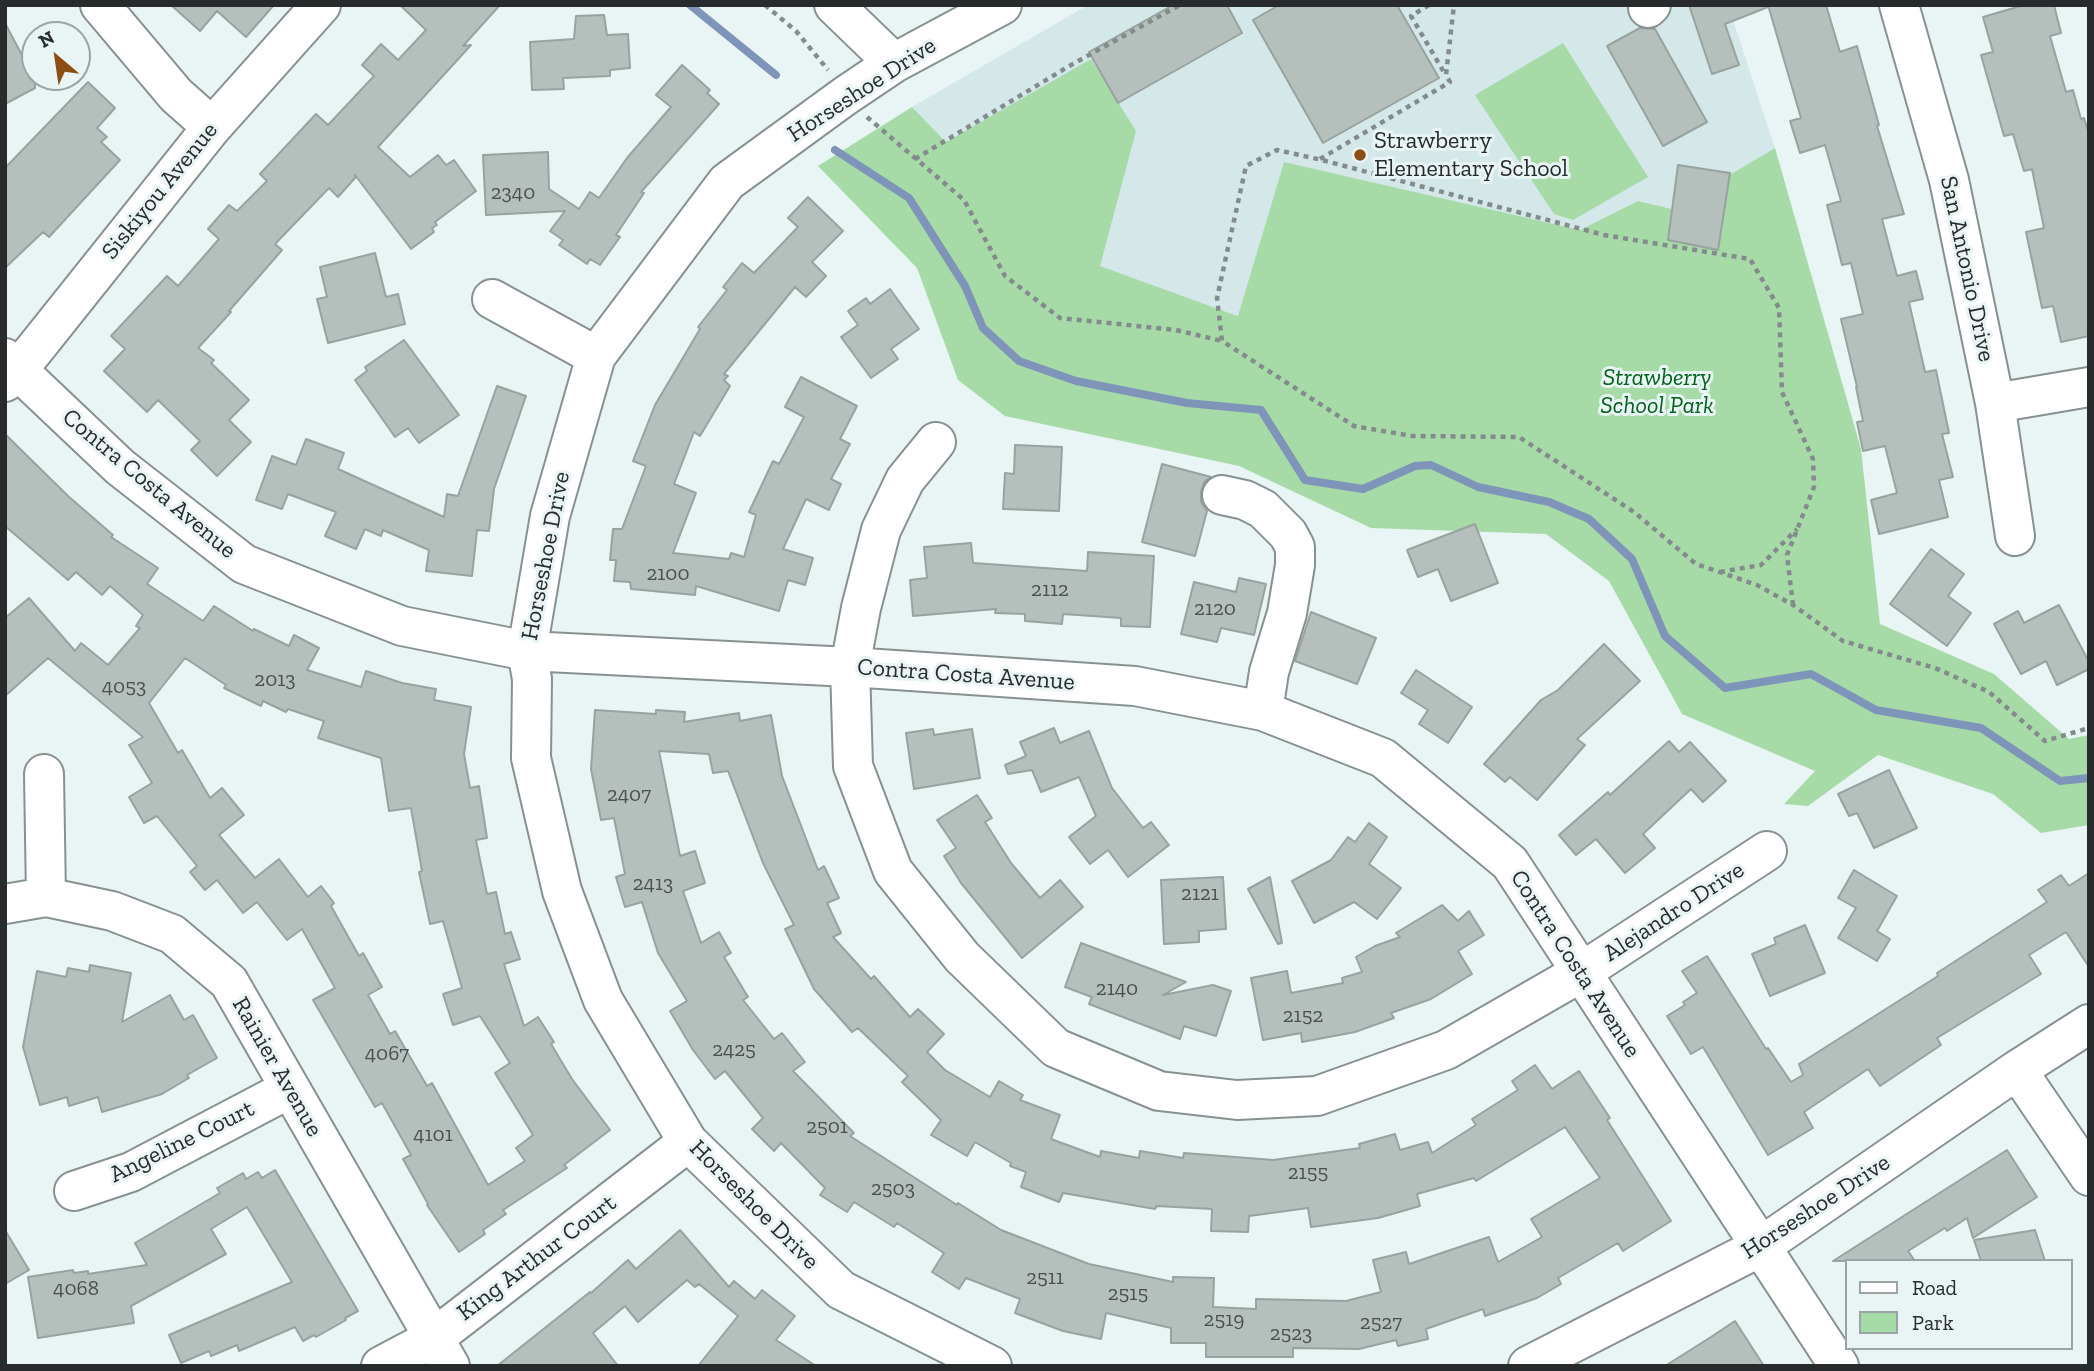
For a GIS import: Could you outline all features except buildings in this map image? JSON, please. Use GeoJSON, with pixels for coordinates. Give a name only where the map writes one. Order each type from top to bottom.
{"type":"FeatureCollection","features":[{"type":"Feature","properties":{"kind":"street"},"geometry":{"type":"LineString","coordinates":[[100,5],[176,95],[212,127]]}},
{"type":"Feature","properties":{"kind":"street","name":"Siskiyou Avenue"},"geometry":{"type":"LineString","coordinates":[[9,370],[212,127],[321,5]]}},
{"type":"Feature","properties":{"kind":"street"},"geometry":{"type":"LineString","coordinates":[[834,5],[894,64]]}},
{"type":"Feature","properties":{"kind":"street","name":"Horseshoe Drive"},"geometry":{"type":"LineString","coordinates":[[992,1366],[841,1290],[688,1142],[603,1000],[562,891],[531,758],[532,679],[527,651],[550,516],[596,356],[727,182],[845,96],[894,64],[1002,5]]}},
{"type":"Feature","properties":{"kind":"street","name":"San Antonio Drive"},"geometry":{"type":"LineString","coordinates":[[1899,5],[1949,180],[1995,402],[2015,536]]}},
{"type":"Feature","properties":{"kind":"street"},"geometry":{"type":"LineString","coordinates":[[492,299],[596,356]]}},
{"type":"Feature","properties":{"kind":"street","name":"Contra Costa Avenue"},"geometry":{"type":"LineString","coordinates":[[9,370],[120,467],[244,564],[402,626],[527,651],[849,667],[1135,686],[1264,711],[1383,758],[1510,863],[1839,1366]]}},
{"type":"Feature","properties":{"kind":"street"},"geometry":{"type":"LineString","coordinates":[[1995,402],[2089,387]]}},
{"type":"Feature","properties":{"kind":"street","name":"Alejandro Drive"},"geometry":{"type":"LineString","coordinates":[[936,442],[905,480],[881,530],[861,608],[849,667],[853,766],[893,871],[962,957],[1056,1048],[1158,1091],[1237,1100],[1317,1096],[1446,1050],[1580,973],[1767,851]]}},
{"type":"Feature","properties":{"kind":"street"},"geometry":{"type":"LineString","coordinates":[[1222,495],[1245,500],[1263,509],[1289,534],[1295,547],[1295,565],[1287,612],[1269,672],[1264,711]]}},
{"type":"Feature","properties":{"kind":"street"},"geometry":{"type":"LineString","coordinates":[[44,774],[46,897]]}},
{"type":"Feature","properties":{"kind":"street","name":"Rainier Avenue"},"geometry":{"type":"LineString","coordinates":[[5,904],[46,897],[112,911],[172,934],[229,982],[442,1352]]}},
{"type":"Feature","properties":{"kind":"street","name":"Horseshoe Drive"},"geometry":{"type":"LineString","coordinates":[[1528,1366],[1760,1247],[2017,1070],[2089,1024]]}},
{"type":"Feature","properties":{"kind":"street"},"geometry":{"type":"LineString","coordinates":[[2017,1070],[2089,1176]]}},
{"type":"Feature","properties":{"kind":"street","name":"Angeline Court"},"geometry":{"type":"LineString","coordinates":[[74,1191],[131,1172],[289,1089]]}},
{"type":"Feature","properties":{"kind":"street","name":"King Arthur Court"},"geometry":{"type":"LineString","coordinates":[[381,1366],[442,1352],[688,1142]]}},
{"type":"Feature","properties":{"kind":"path"},"geometry":{"type":"LineString","coordinates":[[765,5],[796,31],[845,96],[964,200],[1005,276],[1060,318],[1176,330],[1222,341],[1354,426],[1412,436],[1519,437],[1634,512],[1696,564],[1757,585],[1793,605],[1843,640],[1935,668],[1989,692],[2045,741],[2089,728]]}},
{"type":"Feature","properties":{"kind":"path"},"geometry":{"type":"LineString","coordinates":[[915,159],[1071,65],[1180,5]]}},
{"type":"Feature","properties":{"kind":"path"},"geometry":{"type":"LineString","coordinates":[[1319,160],[1450,82],[1411,16],[1429,5]]}},
{"type":"Feature","properties":{"kind":"path"},"geometry":{"type":"LineString","coordinates":[[1446,75],[1454,5]]}},
{"type":"Feature","properties":{"kind":"path"},"geometry":{"type":"LineString","coordinates":[[1222,341],[1217,298],[1246,166],[1277,150],[1604,235],[1750,259],[1779,308],[1782,392],[1812,459],[1814,487],[1787,555],[1793,605]]}},
{"type":"Feature","properties":{"kind":"path"},"geometry":{"type":"LineString","coordinates":[[1719,572],[1761,565],[1798,527]]}},
{"type":"Feature","properties":{"kind":"shaded area","name":"Strawberry Elementary School"},"geometry":{"type":"Polygon","coordinates":[[[1088,5],[1728,5],[1775,148],[1671,209],[1638,201],[1580,230],[1284,163],[1239,316],[1049,248],[912,107],[1088,5]]]}},
{"type":"Feature","properties":{"kind":"green space"},"geometry":{"type":"Polygon","coordinates":[[[1563,43],[1648,177],[1573,220],[1554,214],[1475,95],[1563,43]]]}},
{"type":"Feature","properties":{"kind":"green space","name":"Strawberry School Park"},"geometry":{"type":"Polygon","coordinates":[[[1091,59],[1136,131],[1100,266],[1238,316],[1284,162],[1580,230],[1638,201],[1672,209],[1775,148],[1861,449],[1880,624],[1994,674],[2069,739],[2089,735],[2089,825],[2041,833],[1993,794],[1878,755],[1808,806],[1784,804],[1815,771],[1682,714],[1609,581],[1546,534],[1371,528],[1239,466],[1005,416],[958,380],[917,268],[818,166],[912,107],[946,142],[1091,59]]]}},
{"type":"Feature","properties":{"kind":"waterway"},"geometry":{"type":"LineString","coordinates":[[690,5],[776,75]]}},
{"type":"Feature","properties":{"kind":"waterway"},"geometry":{"type":"LineString","coordinates":[[835,150],[909,198],[965,286],[983,328],[1019,361],[1076,381],[1187,403],[1261,410],[1305,480],[1363,489],[1415,466],[1431,465],[1478,487],[1549,502],[1589,519],[1632,559],[1665,636],[1725,688],[1811,674],[1876,710],[1981,728],[2060,781],[2089,778]]}},
{"type":"Feature","properties":{"kind":"place","name":"Strawberry Elementary School"},"geometry":{"type":"Point","coordinates":[1360,155]}}]}
